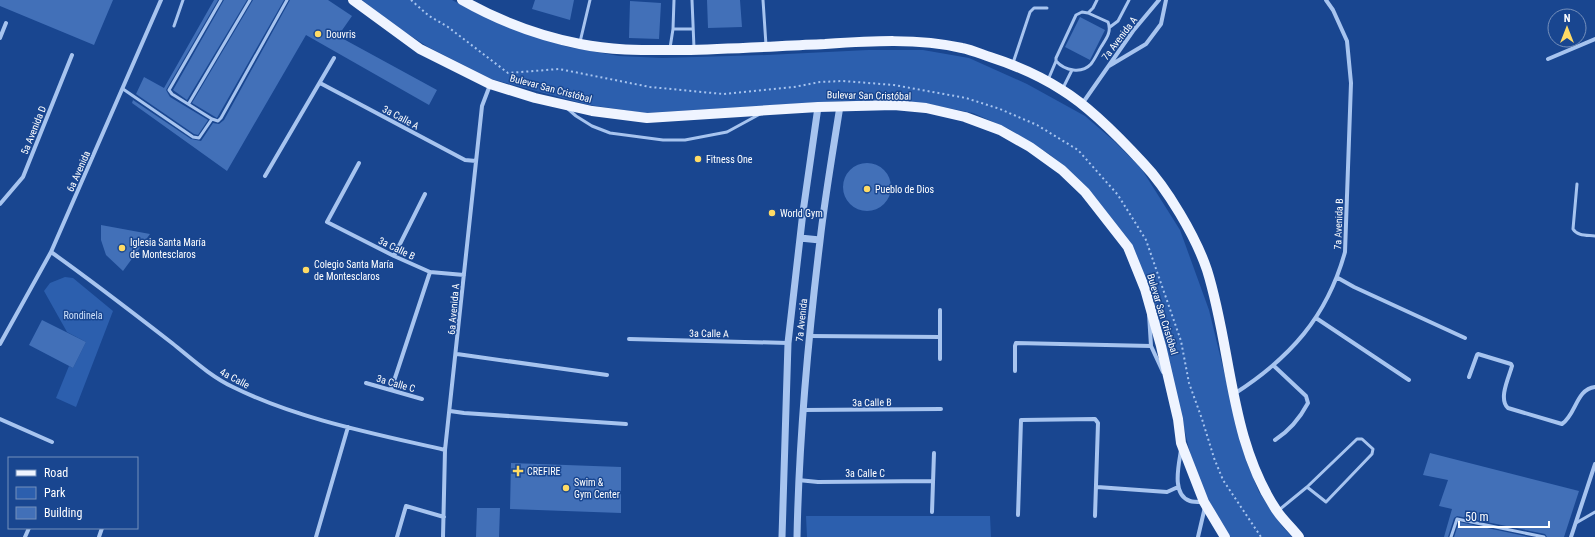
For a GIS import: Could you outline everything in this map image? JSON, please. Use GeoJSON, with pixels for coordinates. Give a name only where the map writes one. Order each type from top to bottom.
{"type":"FeatureCollection","features":[{"type":"Feature","properties":{"kind":"main road","name":"Bulevar San Cristóbal"},"geometry":{"type":"LineString","coordinates":[[352,0],[420,49],[490,84],[535,98],[592,111],[647,118],[818,107],[894,105],[926,108],[965,116],[1000,130],[1030,147],[1062,170],[1085,192],[1128,247],[1145,289],[1171,386],[1181,443],[1204,503],[1225,537]]}},
{"type":"Feature","properties":{"kind":"main road"},"geometry":{"type":"LineString","coordinates":[[462,0],[512,24],[537,33],[580,44],[611,48],[669,50],[868,42],[916,42],[963,48],[1012,64],[1063,90],[1082,104],[1145,165],[1167,194],[1187,227],[1206,267],[1218,309],[1234,394],[1250,455],[1261,481],[1277,511],[1299,537]]}},
{"type":"Feature","properties":{"kind":"street","name":"6a Avenida"},"geometry":{"type":"LineString","coordinates":[[0,344],[51,252],[161,0]]}},
{"type":"Feature","properties":{"kind":"street","name":"7a Avenida A"},"geometry":{"type":"LineString","coordinates":[[1082,104],[1133,31],[1159,0]]}},
{"type":"Feature","properties":{"kind":"street","name":"7a Avenida A"},"geometry":{"type":"LineString","coordinates":[[1107,68],[1146,44],[1161,24],[1166,0]]}},
{"type":"Feature","properties":{"kind":"street","name":"7a Avenida B"},"geometry":{"type":"LineString","coordinates":[[1234,394],[1274,366],[1300,339],[1316,318],[1338,278],[1345,252],[1350,83],[1347,41],[1333,10],[1326,0]]}},
{"type":"Feature","properties":{"kind":"street"},"geometry":{"type":"LineString","coordinates":[[0,38],[6,23]]}},
{"type":"Feature","properties":{"kind":"street"},"geometry":{"type":"LineString","coordinates":[[1548,59],[1595,39]]}},
{"type":"Feature","properties":{"kind":"street","name":"5a Avenida D"},"geometry":{"type":"LineString","coordinates":[[0,204],[23,177],[72,55]]}},
{"type":"Feature","properties":{"kind":"street"},"geometry":{"type":"LineString","coordinates":[[266,176],[334,58]]}},
{"type":"Feature","properties":{"kind":"street","name":"3a Calle A"},"geometry":{"type":"LineString","coordinates":[[320,83],[465,160],[476,161]]}},
{"type":"Feature","properties":{"kind":"street","name":"6a Avenida A"},"geometry":{"type":"LineString","coordinates":[[443,537],[445,450],[482,106],[490,84]]}},
{"type":"Feature","properties":{"kind":"street","name":"7a Avenida"},"geometry":{"type":"LineString","coordinates":[[797,537],[798,480],[809,336],[820,240],[840,106]]}},
{"type":"Feature","properties":{"kind":"street","name":"7a Avenida"},"geometry":{"type":"LineString","coordinates":[[782,537],[788,343],[803,212],[818,107]]}},
{"type":"Feature","properties":{"kind":"street","name":"3a Calle B"},"geometry":{"type":"LineString","coordinates":[[359,163],[327,222],[394,256],[430,272],[464,275]]}},
{"type":"Feature","properties":{"kind":"street"},"geometry":{"type":"LineString","coordinates":[[394,256],[425,194]]}},
{"type":"Feature","properties":{"kind":"street"},"geometry":{"type":"LineString","coordinates":[[800,238],[820,240]]}},
{"type":"Feature","properties":{"kind":"street","name":"4a Calle"},"geometry":{"type":"LineString","coordinates":[[51,252],[124,306],[198,365],[232,387],[269,403],[348,427],[445,450]]}},
{"type":"Feature","properties":{"kind":"street"},"geometry":{"type":"LineString","coordinates":[[391,390],[430,272]]}},
{"type":"Feature","properties":{"kind":"street"},"geometry":{"type":"LineString","coordinates":[[1338,278],[1354,287],[1465,338]]}},
{"type":"Feature","properties":{"kind":"street"},"geometry":{"type":"LineString","coordinates":[[1149,304],[1148,322],[1153,354],[1171,386]]}},
{"type":"Feature","properties":{"kind":"street"},"geometry":{"type":"LineString","coordinates":[[940,310],[940,359]]}},
{"type":"Feature","properties":{"kind":"street"},"geometry":{"type":"LineString","coordinates":[[1316,318],[1409,380]]}},
{"type":"Feature","properties":{"kind":"street"},"geometry":{"type":"LineString","coordinates":[[809,336],[940,337]]}},
{"type":"Feature","properties":{"kind":"street","name":"3a Calle A"},"geometry":{"type":"LineString","coordinates":[[629,339],[788,343]]}},
{"type":"Feature","properties":{"kind":"street"},"geometry":{"type":"LineString","coordinates":[[1015,371],[1016,343],[1151,346]]}},
{"type":"Feature","properties":{"kind":"street"},"geometry":{"type":"LineString","coordinates":[[456,354],[607,375]]}},
{"type":"Feature","properties":{"kind":"street"},"geometry":{"type":"LineString","coordinates":[[1469,376],[1476,355],[1478,354],[1511,364],[1512,366],[1504,404],[1508,408],[1562,424],[1570,417],[1584,392],[1595,387]]}},
{"type":"Feature","properties":{"kind":"street"},"geometry":{"type":"LineString","coordinates":[[1274,366],[1306,396],[1308,403],[1286,432],[1275,440]]}},
{"type":"Feature","properties":{"kind":"street","name":"3a Calle C"},"geometry":{"type":"LineString","coordinates":[[366,383],[422,399]]}},
{"type":"Feature","properties":{"kind":"street","name":"3a Calle B"},"geometry":{"type":"LineString","coordinates":[[803,410],[941,409]]}},
{"type":"Feature","properties":{"kind":"street"},"geometry":{"type":"LineString","coordinates":[[450,411],[626,424]]}},
{"type":"Feature","properties":{"kind":"street"},"geometry":{"type":"LineString","coordinates":[[0,419],[52,442]]}},
{"type":"Feature","properties":{"kind":"street"},"geometry":{"type":"LineString","coordinates":[[1018,515],[1021,422],[1023,419],[1095,419],[1097,420],[1097,487],[1095,516]]}},
{"type":"Feature","properties":{"kind":"street"},"geometry":{"type":"LineString","coordinates":[[316,537],[348,427]]}},
{"type":"Feature","properties":{"kind":"street"},"geometry":{"type":"LineString","coordinates":[[1181,443],[1178,487],[1184,498],[1190,502],[1204,503],[1198,537]]}},
{"type":"Feature","properties":{"kind":"street"},"geometry":{"type":"LineString","coordinates":[[932,512],[934,454]]}},
{"type":"Feature","properties":{"kind":"street"},"geometry":{"type":"LineString","coordinates":[[1571,537],[1574,524],[1595,464]]}},
{"type":"Feature","properties":{"kind":"street","name":"3a Calle C"},"geometry":{"type":"LineString","coordinates":[[798,480],[818,482],[932,481]]}},
{"type":"Feature","properties":{"kind":"street"},"geometry":{"type":"LineString","coordinates":[[1097,487],[1167,492],[1178,487]]}},
{"type":"Feature","properties":{"kind":"street"},"geometry":{"type":"LineString","coordinates":[[397,537],[406,506],[444,517]]}},
{"type":"Feature","properties":{"kind":"lane"},"geometry":{"type":"LineString","coordinates":[[174,26],[182,0]]}},
{"type":"Feature","properties":{"kind":"lane"},"geometry":{"type":"LineString","coordinates":[[221,0],[169,90],[172,94],[189,103],[212,119],[218,120],[221,118],[287,0]]}},
{"type":"Feature","properties":{"kind":"lane"},"geometry":{"type":"LineString","coordinates":[[189,103],[250,0]]}},
{"type":"Feature","properties":{"kind":"lane"},"geometry":{"type":"LineString","coordinates":[[580,44],[590,0]]}},
{"type":"Feature","properties":{"kind":"lane"},"geometry":{"type":"LineString","coordinates":[[669,50],[673,29],[674,0]]}},
{"type":"Feature","properties":{"kind":"lane"},"geometry":{"type":"LineString","coordinates":[[692,0],[694,49]]}},
{"type":"Feature","properties":{"kind":"lane"},"geometry":{"type":"LineString","coordinates":[[763,0],[766,46]]}},
{"type":"Feature","properties":{"kind":"lane"},"geometry":{"type":"LineString","coordinates":[[1088,13],[1093,8],[1097,0]]}},
{"type":"Feature","properties":{"kind":"lane"},"geometry":{"type":"LineString","coordinates":[[1110,27],[1118,21],[1129,0]]}},
{"type":"Feature","properties":{"kind":"lane"},"geometry":{"type":"LineString","coordinates":[[1012,64],[1030,12],[1034,8],[1047,8]]}},
{"type":"Feature","properties":{"kind":"lane"},"geometry":{"type":"LineString","coordinates":[[1047,82],[1056,58],[1076,15],[1082,12],[1088,13],[1108,22],[1110,32],[1091,64],[1083,69],[1072,70],[1058,64],[1056,61]]}},
{"type":"Feature","properties":{"kind":"lane"},"geometry":{"type":"LineString","coordinates":[[673,29],[693,29]]}},
{"type":"Feature","properties":{"kind":"lane"},"geometry":{"type":"LineString","coordinates":[[1063,90],[1072,70]]}},
{"type":"Feature","properties":{"kind":"lane"},"geometry":{"type":"LineString","coordinates":[[123,89],[193,137],[199,138],[212,119]]}},
{"type":"Feature","properties":{"kind":"lane"},"geometry":{"type":"LineString","coordinates":[[562,104],[576,116],[592,126],[610,133],[663,140],[685,140],[727,132],[745,124],[766,110]]}},
{"type":"Feature","properties":{"kind":"lane"},"geometry":{"type":"LineString","coordinates":[[1577,184],[1573,229],[1575,232],[1580,234],[1595,236]]}},
{"type":"Feature","properties":{"kind":"lane"},"geometry":{"type":"LineString","coordinates":[[783,211],[803,212]]}},
{"type":"Feature","properties":{"kind":"lane"},"geometry":{"type":"LineString","coordinates":[[1277,511],[1307,487],[1357,439],[1362,439],[1373,450],[1372,454],[1326,502],[1307,487]]}},
{"type":"Feature","properties":{"kind":"lane"},"geometry":{"type":"LineString","coordinates":[[1574,524],[1595,512]]}},
{"type":"Feature","properties":{"kind":"lane"},"geometry":{"type":"LineString","coordinates":[[1451,537],[1457,519],[1544,537]]}},
{"type":"Feature","properties":{"kind":"path"},"geometry":{"type":"LineString","coordinates":[[411,0],[429,16],[448,27],[508,73],[559,69],[650,87],[723,94],[794,87],[820,82],[843,81],[894,85],[966,98],[1000,109],[1037,125],[1078,150],[1118,195],[1146,240],[1181,341],[1189,384],[1214,458],[1223,480],[1261,537]]}},
{"type":"Feature","properties":{"kind":"green space"},"geometry":{"type":"Polygon","coordinates":[[[362,0],[452,0],[475,12],[534,36],[568,47],[619,56],[662,58],[868,50],[923,50],[969,58],[1027,84],[1085,116],[1114,141],[1141,168],[1180,230],[1209,310],[1245,458],[1259,492],[1282,526],[1292,537],[1230,537],[1204,492],[1190,453],[1154,301],[1131,243],[1093,195],[1068,169],[1049,154],[1009,129],[973,113],[933,105],[890,100],[841,101],[645,113],[589,105],[491,79],[428,47],[394,25],[362,0]]]}},
{"type":"Feature","properties":{"kind":"green space","name":"Rondinela"},"geometry":{"type":"Polygon","coordinates":[[[65,277],[73,278],[113,311],[76,407],[56,398],[69,366],[73,368],[86,342],[67,332],[44,291],[50,283],[65,277]]]}},
{"type":"Feature","properties":{"kind":"green space"},"geometry":{"type":"Polygon","coordinates":[[[806,516],[990,516],[991,537],[807,537],[806,516]]]}},
{"type":"Feature","properties":{"kind":"building"},"geometry":{"type":"Polygon","coordinates":[[[0,0],[113,0],[94,45],[0,6],[0,0]]]}},
{"type":"Feature","properties":{"kind":"building"},"geometry":{"type":"Polygon","coordinates":[[[214,0],[218,0],[166,90],[170,97],[208,120],[198,135],[194,134],[136,94],[144,77],[164,88],[214,0]]]}},
{"type":"Feature","properties":{"kind":"building"},"geometry":{"type":"Polygon","coordinates":[[[224,0],[247,0],[187,100],[173,90],[224,0]]]}},
{"type":"Feature","properties":{"kind":"building"},"geometry":{"type":"Polygon","coordinates":[[[253,0],[284,0],[217,118],[192,103],[253,0]]]}},
{"type":"Feature","properties":{"kind":"building"},"geometry":{"type":"Polygon","coordinates":[[[290,0],[328,0],[352,16],[338,36],[437,90],[429,105],[306,35],[227,171],[132,103],[133,100],[191,139],[201,141],[213,123],[219,124],[224,120],[290,0]]]}},
{"type":"Feature","properties":{"kind":"building"},"geometry":{"type":"Polygon","coordinates":[[[535,0],[574,0],[570,20],[532,9],[535,0]]]}},
{"type":"Feature","properties":{"kind":"building"},"geometry":{"type":"Polygon","coordinates":[[[707,0],[740,0],[742,27],[708,28],[707,0]]]}},
{"type":"Feature","properties":{"kind":"building"},"geometry":{"type":"Polygon","coordinates":[[[630,1],[661,3],[659,39],[629,38],[630,1]]]}},
{"type":"Feature","properties":{"kind":"building"},"geometry":{"type":"Polygon","coordinates":[[[1080,17],[1105,30],[1090,60],[1065,47],[1080,17]]]}},
{"type":"Feature","properties":{"kind":"building","name":"Pueblo de Dios"},"geometry":{"type":"Polygon","coordinates":[[[862,163],[872,163],[884,170],[891,182],[891,192],[884,204],[872,211],[862,211],[854,207],[847,200],[843,192],[843,182],[847,174],[854,167],[862,163]]]}},
{"type":"Feature","properties":{"kind":"building","name":"Iglesia Santa María de Montesclaros"},"geometry":{"type":"Polygon","coordinates":[[[101,225],[150,234],[123,271],[106,255],[101,240],[101,225]]]}},
{"type":"Feature","properties":{"kind":"building"},"geometry":{"type":"Polygon","coordinates":[[[42,320],[86,342],[73,368],[29,345],[42,320]]]}},
{"type":"Feature","properties":{"kind":"building"},"geometry":{"type":"Polygon","coordinates":[[[1430,453],[1579,491],[1564,537],[1547,537],[1545,534],[1457,516],[1454,518],[1448,537],[1444,537],[1452,509],[1439,506],[1448,480],[1423,475],[1430,453]]]}},
{"type":"Feature","properties":{"kind":"building","name":"Swim & Gym Center"},"geometry":{"type":"Polygon","coordinates":[[[511,463],[621,467],[621,513],[510,509],[511,463]]]}},
{"type":"Feature","properties":{"kind":"building"},"geometry":{"type":"Polygon","coordinates":[[[477,508],[500,508],[499,537],[476,537],[477,508]]]}},
{"type":"Feature","properties":{"kind":"building"},"geometry":{"type":"Polygon","coordinates":[[[1459,522],[1529,537],[1454,537],[1459,522]]]}},
{"type":"Feature","properties":{"kind":"place","name":"Douvris"},"geometry":{"type":"Point","coordinates":[318,34]}},
{"type":"Feature","properties":{"kind":"place","name":"Fitness One"},"geometry":{"type":"Point","coordinates":[698,159]}},
{"type":"Feature","properties":{"kind":"place","name":"Pueblo de Dios"},"geometry":{"type":"Point","coordinates":[867,189]}},
{"type":"Feature","properties":{"kind":"place","name":"World Gym"},"geometry":{"type":"Point","coordinates":[772,213]}},
{"type":"Feature","properties":{"kind":"place","name":"Iglesia Santa María de Montesclaros"},"geometry":{"type":"Point","coordinates":[122,248]}},
{"type":"Feature","properties":{"kind":"place","name":"Colegio Santa María de Montesclaros"},"geometry":{"type":"Point","coordinates":[306,270]}},
{"type":"Feature","properties":{"kind":"place","name":"CREFIRE"},"geometry":{"type":"Point","coordinates":[518,471]}},
{"type":"Feature","properties":{"kind":"place","name":"Swim & Gym Center"},"geometry":{"type":"Point","coordinates":[566,488]}}]}
